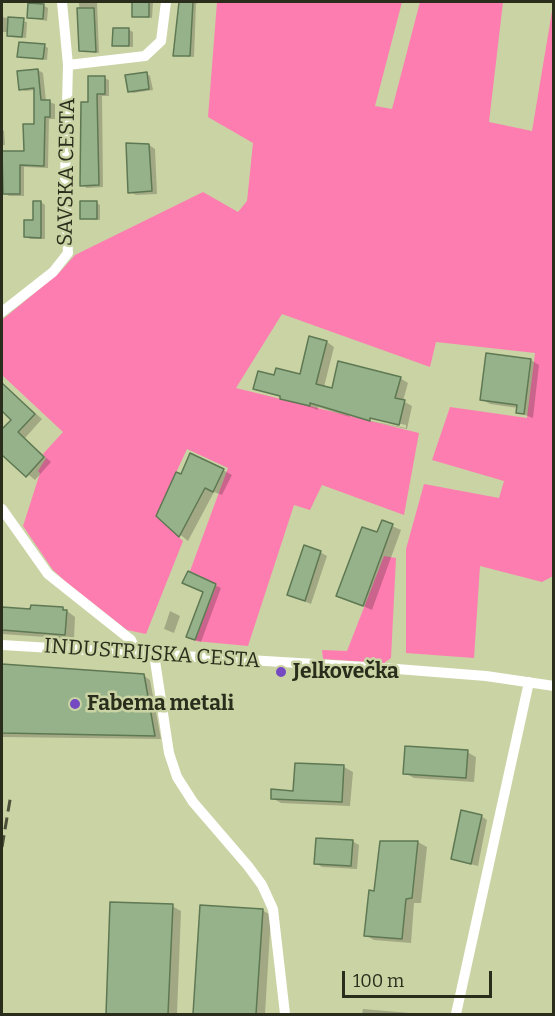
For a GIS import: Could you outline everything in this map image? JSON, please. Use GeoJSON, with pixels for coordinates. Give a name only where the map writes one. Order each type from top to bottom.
{"type":"FeatureCollection","features":[{"type":"Feature","properties":{"kind":"street","name":"SAVSKA CESTA"},"geometry":{"type":"LineString","coordinates":[[2,312],[53,272],[68,253],[65,181],[68,65],[62,2]]}},
{"type":"Feature","properties":{"kind":"street"},"geometry":{"type":"LineString","coordinates":[[68,65],[145,56],[161,41],[166,2]]}},
{"type":"Feature","properties":{"kind":"street"},"geometry":{"type":"LineString","coordinates":[[2,509],[48,574],[131,640],[137,653]]}},
{"type":"Feature","properties":{"kind":"street","name":"INDUSTRIJSKA CESTA"},"geometry":{"type":"LineString","coordinates":[[2,645],[419,671],[554,686]]}},
{"type":"Feature","properties":{"kind":"street"},"geometry":{"type":"LineString","coordinates":[[154,654],[167,743],[177,777],[193,802],[255,876],[273,909],[285,1014]]}},
{"type":"Feature","properties":{"kind":"street"},"geometry":{"type":"LineString","coordinates":[[456,1014],[529,682]]}},
{"type":"Feature","properties":{"kind":"shaded area"},"geometry":{"type":"Polygon","coordinates":[[[217,2],[402,2],[375,106],[392,109],[420,2],[503,2],[489,122],[532,131],[553,5],[553,576],[542,582],[480,566],[474,658],[406,653],[406,549],[424,484],[499,498],[504,481],[432,460],[450,407],[527,418],[535,353],[436,342],[430,367],[282,314],[236,388],[419,433],[404,515],[322,485],[310,510],[294,505],[248,646],[195,641],[217,584],[190,571],[228,468],[187,449],[156,516],[183,541],[146,634],[127,630],[65,581],[53,570],[23,526],[40,473],[38,471],[46,458],[43,454],[63,432],[2,375],[2,320],[59,273],[75,255],[203,192],[238,212],[247,201],[253,143],[208,117],[217,2]]]}},
{"type":"Feature","properties":{"kind":"shaded area"},"geometry":{"type":"Polygon","coordinates":[[[384,556],[396,558],[391,658],[384,663],[323,659],[322,650],[347,651],[384,556]]]}},
{"type":"Feature","properties":{"kind":"building"},"geometry":{"type":"Polygon","coordinates":[[[132,2],[149,2],[149,17],[132,17],[132,2]]]}},
{"type":"Feature","properties":{"kind":"building"},"geometry":{"type":"Polygon","coordinates":[[[179,2],[193,2],[190,56],[173,56],[179,2]]]}},
{"type":"Feature","properties":{"kind":"building"},"geometry":{"type":"Polygon","coordinates":[[[28,3],[44,4],[43,19],[27,18],[28,3]]]}},
{"type":"Feature","properties":{"kind":"building"},"geometry":{"type":"Polygon","coordinates":[[[77,8],[94,8],[96,52],[79,51],[77,8]]]}},
{"type":"Feature","properties":{"kind":"building"},"geometry":{"type":"Polygon","coordinates":[[[8,17],[24,18],[22,37],[7,36],[8,17]]]}},
{"type":"Feature","properties":{"kind":"building"},"geometry":{"type":"Polygon","coordinates":[[[113,28],[129,28],[129,46],[112,46],[113,28]]]}},
{"type":"Feature","properties":{"kind":"building"},"geometry":{"type":"Polygon","coordinates":[[[19,42],[45,44],[43,59],[17,57],[19,42]]]}},
{"type":"Feature","properties":{"kind":"building"},"geometry":{"type":"Polygon","coordinates":[[[38,69],[41,100],[50,100],[50,117],[45,117],[44,166],[20,165],[20,194],[3,194],[2,151],[24,151],[23,124],[34,124],[34,88],[19,90],[17,71],[38,69]]]}},
{"type":"Feature","properties":{"kind":"building"},"geometry":{"type":"Polygon","coordinates":[[[147,72],[149,89],[128,92],[125,75],[147,72]]]}},
{"type":"Feature","properties":{"kind":"building"},"geometry":{"type":"Polygon","coordinates":[[[88,76],[105,76],[105,94],[97,94],[99,185],[80,186],[81,102],[88,102],[88,76]]]}},
{"type":"Feature","properties":{"kind":"building"},"geometry":{"type":"Polygon","coordinates":[[[126,143],[149,144],[152,191],[128,193],[126,143]]]}},
{"type":"Feature","properties":{"kind":"building"},"geometry":{"type":"Polygon","coordinates":[[[33,201],[41,201],[41,238],[24,237],[24,220],[33,220],[33,201]]]}},
{"type":"Feature","properties":{"kind":"building"},"geometry":{"type":"Polygon","coordinates":[[[80,201],[97,201],[97,219],[80,219],[80,201]]]}},
{"type":"Feature","properties":{"kind":"building"},"geometry":{"type":"Polygon","coordinates":[[[309,336],[327,341],[316,384],[332,388],[338,361],[401,377],[395,398],[405,400],[399,425],[370,418],[370,421],[310,403],[310,406],[280,399],[280,396],[253,389],[258,371],[274,375],[276,368],[300,374],[309,336]]]}},
{"type":"Feature","properties":{"kind":"building"},"geometry":{"type":"Polygon","coordinates":[[[486,353],[531,359],[524,414],[516,413],[517,405],[480,400],[486,353]]]}},
{"type":"Feature","properties":{"kind":"building"},"geometry":{"type":"Polygon","coordinates":[[[2,383],[35,414],[18,432],[44,457],[26,477],[2,455],[2,429],[11,420],[2,411],[2,383]]]}},
{"type":"Feature","properties":{"kind":"building"},"geometry":{"type":"Polygon","coordinates":[[[190,453],[224,469],[213,492],[205,488],[179,537],[156,516],[176,472],[181,474],[190,453]]]}},
{"type":"Feature","properties":{"kind":"building"},"geometry":{"type":"Polygon","coordinates":[[[382,520],[393,524],[363,606],[336,596],[362,527],[377,532],[382,520]]]}},
{"type":"Feature","properties":{"kind":"building"},"geometry":{"type":"Polygon","coordinates":[[[304,545],[321,551],[305,601],[287,595],[304,545]]]}},
{"type":"Feature","properties":{"kind":"building"},"geometry":{"type":"Polygon","coordinates":[[[188,571],[216,584],[195,640],[186,637],[203,592],[182,583],[188,571]]]}},
{"type":"Feature","properties":{"kind":"building"},"geometry":{"type":"Polygon","coordinates":[[[31,605],[63,607],[63,610],[67,610],[65,635],[2,630],[2,607],[30,609],[31,605]]]}},
{"type":"Feature","properties":{"kind":"building","name":"Fabema metali"},"geometry":{"type":"Polygon","coordinates":[[[2,664],[144,674],[155,736],[2,733],[2,664]]]}},
{"type":"Feature","properties":{"kind":"building"},"geometry":{"type":"Polygon","coordinates":[[[405,746],[468,750],[466,778],[403,774],[405,746]]]}},
{"type":"Feature","properties":{"kind":"building"},"geometry":{"type":"Polygon","coordinates":[[[295,763],[344,765],[342,802],[271,799],[271,789],[293,791],[295,763]]]}},
{"type":"Feature","properties":{"kind":"building"},"geometry":{"type":"Polygon","coordinates":[[[461,810],[482,815],[471,864],[451,859],[461,810]]]}},
{"type":"Feature","properties":{"kind":"building"},"geometry":{"type":"Polygon","coordinates":[[[316,838],[353,840],[351,866],[314,864],[316,838]]]}},
{"type":"Feature","properties":{"kind":"building"},"geometry":{"type":"Polygon","coordinates":[[[380,841],[418,841],[412,898],[406,899],[402,939],[364,936],[369,890],[374,891],[380,841]]]}},
{"type":"Feature","properties":{"kind":"building"},"geometry":{"type":"Polygon","coordinates":[[[110,902],[173,904],[168,1014],[106,1014],[110,902]]]}},
{"type":"Feature","properties":{"kind":"building"},"geometry":{"type":"Polygon","coordinates":[[[200,905],[263,909],[256,1014],[193,1014],[200,905]]]}},
{"type":"Feature","properties":{"kind":"railway"},"geometry":{"type":"LineString","coordinates":[[2,847],[11,794]]}},
{"type":"Feature","properties":{"kind":"place","name":"Jelkovečka"},"geometry":{"type":"Point","coordinates":[281,672]}},
{"type":"Feature","properties":{"kind":"place","name":"Fabema metali"},"geometry":{"type":"Point","coordinates":[75,704]}}]}
